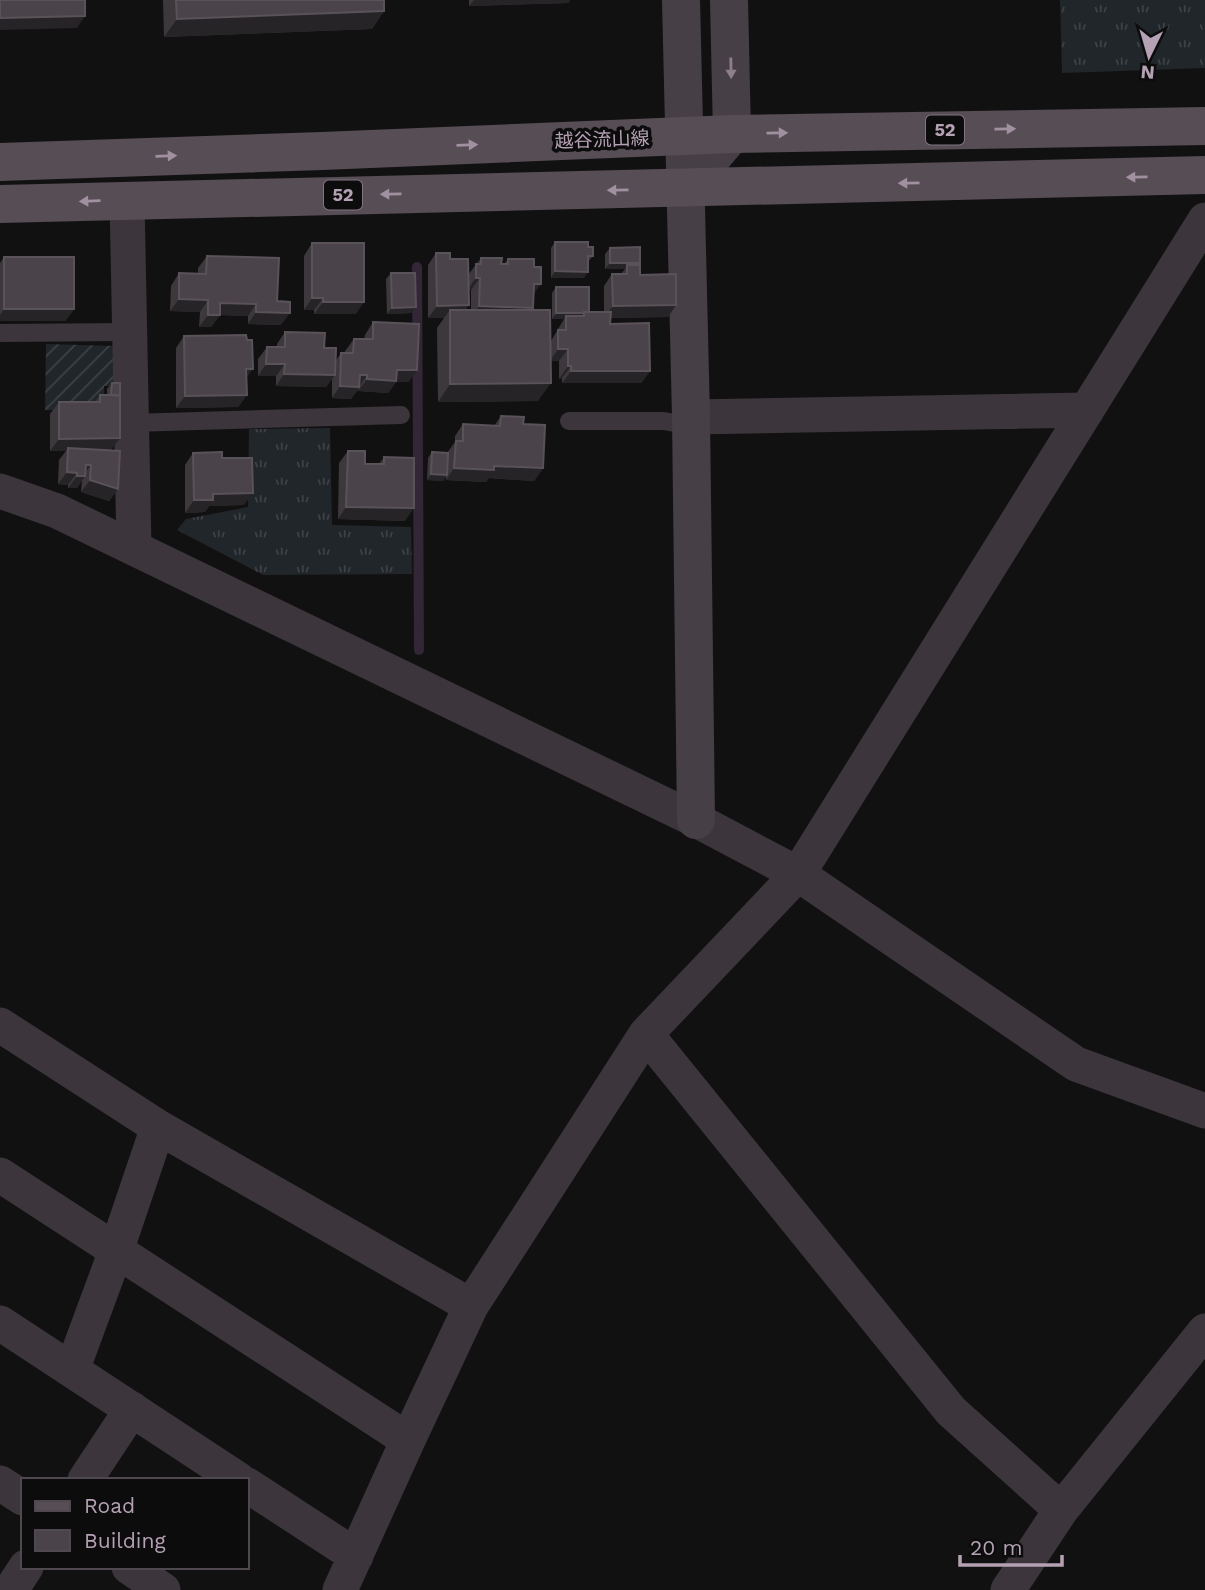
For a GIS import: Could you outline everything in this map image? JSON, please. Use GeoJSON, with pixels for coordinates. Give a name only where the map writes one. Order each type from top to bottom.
{"type":"FeatureCollection","features":[{"type":"Feature","properties":{"kind":"main road","name":"越谷流山線"},"geometry":{"type":"LineString","coordinates":[[0,162],[732,134],[1205,126]]}},
{"type":"Feature","properties":{"kind":"main road","name":"52"},"geometry":{"type":"LineString","coordinates":[[0,204],[1205,175]]}},
{"type":"Feature","properties":{"kind":"street"},"geometry":{"type":"LineString","coordinates":[[681,0],[696,820]]}},
{"type":"Feature","properties":{"kind":"street"},"geometry":{"type":"LineString","coordinates":[[686,188],[732,134],[729,0]]}},
{"type":"Feature","properties":{"kind":"street"},"geometry":{"type":"LineString","coordinates":[[127,200],[134,548]]}},
{"type":"Feature","properties":{"kind":"street"},"geometry":{"type":"LineString","coordinates":[[340,1590],[471,1306],[646,1034],[798,874],[1205,220]]}},
{"type":"Feature","properties":{"kind":"street"},"geometry":{"type":"LineString","coordinates":[[690,421],[1087,410]]}},
{"type":"Feature","properties":{"kind":"street"},"geometry":{"type":"LineString","coordinates":[[0,491],[57,511],[696,820],[798,874],[1076,1063],[1205,1111]]}},
{"type":"Feature","properties":{"kind":"street"},"geometry":{"type":"LineString","coordinates":[[0,1025],[158,1127],[471,1306]]}},
{"type":"Feature","properties":{"kind":"street"},"geometry":{"type":"LineString","coordinates":[[646,1034],[951,1411],[1061,1510]]}},
{"type":"Feature","properties":{"kind":"street"},"geometry":{"type":"LineString","coordinates":[[72,1370],[158,1127]]}},
{"type":"Feature","properties":{"kind":"street"},"geometry":{"type":"LineString","coordinates":[[0,1175],[408,1440]]}},
{"type":"Feature","properties":{"kind":"street"},"geometry":{"type":"LineString","coordinates":[[0,1323],[236,1478]]}},
{"type":"Feature","properties":{"kind":"street"},"geometry":{"type":"LineString","coordinates":[[1007,1590],[1061,1510],[1205,1331]]}},
{"type":"Feature","properties":{"kind":"street"},"geometry":{"type":"LineString","coordinates":[[86,1478],[132,1409]]}},
{"type":"Feature","properties":{"kind":"street"},"geometry":{"type":"LineString","coordinates":[[0,1483],[21,1497]]}},
{"type":"Feature","properties":{"kind":"street"},"geometry":{"type":"LineString","coordinates":[[248,1486],[356,1556]]}},
{"type":"Feature","properties":{"kind":"street"},"geometry":{"type":"LineString","coordinates":[[11,1590],[25,1569]]}},
{"type":"Feature","properties":{"kind":"street"},"geometry":{"type":"LineString","coordinates":[[132,1569],[163,1590]]}},
{"type":"Feature","properties":{"kind":"lane"},"geometry":{"type":"LineString","coordinates":[[0,333],[129,332]]}},
{"type":"Feature","properties":{"kind":"lane"},"geometry":{"type":"LineString","coordinates":[[131,423],[401,415]]}},
{"type":"Feature","properties":{"kind":"lane"},"geometry":{"type":"LineString","coordinates":[[569,421],[690,421]]}},
{"type":"Feature","properties":{"kind":"green space"},"geometry":{"type":"Polygon","coordinates":[[[1060,0],[1205,0],[1205,68],[1062,73],[1060,0]]]}},
{"type":"Feature","properties":{"kind":"green space"},"geometry":{"type":"Polygon","coordinates":[[[46,344],[116,346],[115,386],[104,386],[104,403],[89,411],[45,410],[46,344]]]}},
{"type":"Feature","properties":{"kind":"green space"},"geometry":{"type":"Polygon","coordinates":[[[330,428],[332,525],[411,527],[412,574],[263,575],[177,530],[186,519],[248,507],[249,429],[330,428]]]}},
{"type":"Feature","properties":{"kind":"building"},"geometry":{"type":"Polygon","coordinates":[[[0,0],[85,0],[85,16],[0,18],[0,0]]]}},
{"type":"Feature","properties":{"kind":"building"},"geometry":{"type":"Polygon","coordinates":[[[176,0],[384,0],[384,11],[177,19],[176,0]]]}},
{"type":"Feature","properties":{"kind":"building"},"geometry":{"type":"Polygon","coordinates":[[[555,242],[588,242],[588,247],[593,247],[593,256],[588,256],[588,272],[555,271],[555,242]]]}},
{"type":"Feature","properties":{"kind":"building"},"geometry":{"type":"Polygon","coordinates":[[[312,243],[364,243],[364,302],[323,302],[323,298],[312,298],[312,243]]]}},
{"type":"Feature","properties":{"kind":"building"},"geometry":{"type":"Polygon","coordinates":[[[640,247],[640,263],[610,263],[610,248],[640,247]]]}},
{"type":"Feature","properties":{"kind":"building"},"geometry":{"type":"Polygon","coordinates":[[[436,253],[450,253],[450,259],[468,259],[469,305],[437,306],[436,253]]]}},
{"type":"Feature","properties":{"kind":"building"},"geometry":{"type":"Polygon","coordinates":[[[207,256],[279,258],[277,301],[290,302],[290,313],[256,312],[256,304],[220,303],[220,315],[208,315],[208,300],[179,299],[179,273],[206,274],[207,256]]]}},
{"type":"Feature","properties":{"kind":"building"},"geometry":{"type":"Polygon","coordinates":[[[4,257],[74,257],[74,309],[4,309],[4,257]]]}},
{"type":"Feature","properties":{"kind":"building"},"geometry":{"type":"Polygon","coordinates":[[[481,258],[502,258],[501,264],[508,264],[508,259],[534,259],[534,267],[541,267],[541,284],[534,284],[533,308],[479,306],[480,278],[476,278],[476,264],[481,264],[481,258]]]}},
{"type":"Feature","properties":{"kind":"building"},"geometry":{"type":"Polygon","coordinates":[[[627,265],[640,265],[640,275],[676,274],[676,305],[613,306],[612,274],[627,274],[627,265]]]}},
{"type":"Feature","properties":{"kind":"building"},"geometry":{"type":"Polygon","coordinates":[[[391,273],[415,273],[416,307],[392,308],[391,273]]]}},
{"type":"Feature","properties":{"kind":"building"},"geometry":{"type":"Polygon","coordinates":[[[556,287],[589,287],[589,312],[556,313],[556,287]]]}},
{"type":"Feature","properties":{"kind":"building"},"geometry":{"type":"Polygon","coordinates":[[[450,310],[550,310],[551,383],[450,384],[450,310]]]}},
{"type":"Feature","properties":{"kind":"building"},"geometry":{"type":"Polygon","coordinates":[[[584,312],[611,312],[610,324],[649,323],[650,371],[571,371],[571,366],[568,366],[568,349],[558,349],[558,330],[566,330],[566,316],[584,316],[584,312]]]}},
{"type":"Feature","properties":{"kind":"building"},"geometry":{"type":"Polygon","coordinates":[[[373,322],[419,324],[417,370],[397,370],[396,381],[367,379],[367,375],[360,375],[359,387],[340,386],[341,353],[353,353],[354,339],[373,339],[373,322]]]}},
{"type":"Feature","properties":{"kind":"building"},"geometry":{"type":"Polygon","coordinates":[[[285,332],[325,333],[324,348],[336,348],[335,375],[284,374],[285,364],[266,364],[267,347],[285,347],[285,332]]]}},
{"type":"Feature","properties":{"kind":"building"},"geometry":{"type":"Polygon","coordinates":[[[246,335],[247,340],[252,340],[253,369],[246,369],[247,395],[185,396],[184,336],[246,335]]]}},
{"type":"Feature","properties":{"kind":"building"},"geometry":{"type":"Polygon","coordinates":[[[112,383],[120,383],[120,396],[111,395],[112,383]]]}},
{"type":"Feature","properties":{"kind":"building"},"geometry":{"type":"Polygon","coordinates":[[[100,395],[120,395],[120,438],[59,439],[59,402],[100,402],[100,395]]]}},
{"type":"Feature","properties":{"kind":"building"},"geometry":{"type":"Polygon","coordinates":[[[501,416],[524,417],[523,424],[545,425],[543,468],[454,468],[456,441],[463,441],[463,424],[500,426],[501,416]]]}},
{"type":"Feature","properties":{"kind":"building"},"geometry":{"type":"Polygon","coordinates":[[[68,448],[120,451],[118,489],[90,480],[91,465],[86,465],[85,476],[67,472],[68,448]]]}},
{"type":"Feature","properties":{"kind":"building"},"geometry":{"type":"Polygon","coordinates":[[[348,451],[365,451],[365,464],[384,464],[384,457],[414,458],[414,508],[346,507],[348,451]]]}},
{"type":"Feature","properties":{"kind":"building"},"geometry":{"type":"Polygon","coordinates":[[[222,452],[222,458],[252,458],[253,493],[213,494],[213,500],[194,500],[193,453],[222,452]]]}},
{"type":"Feature","properties":{"kind":"building"},"geometry":{"type":"Polygon","coordinates":[[[432,452],[448,453],[447,475],[431,474],[432,452]]]}},
{"type":"Feature","properties":{"kind":"waterway"},"geometry":{"type":"LineString","coordinates":[[417,267],[419,650]]}}]}
